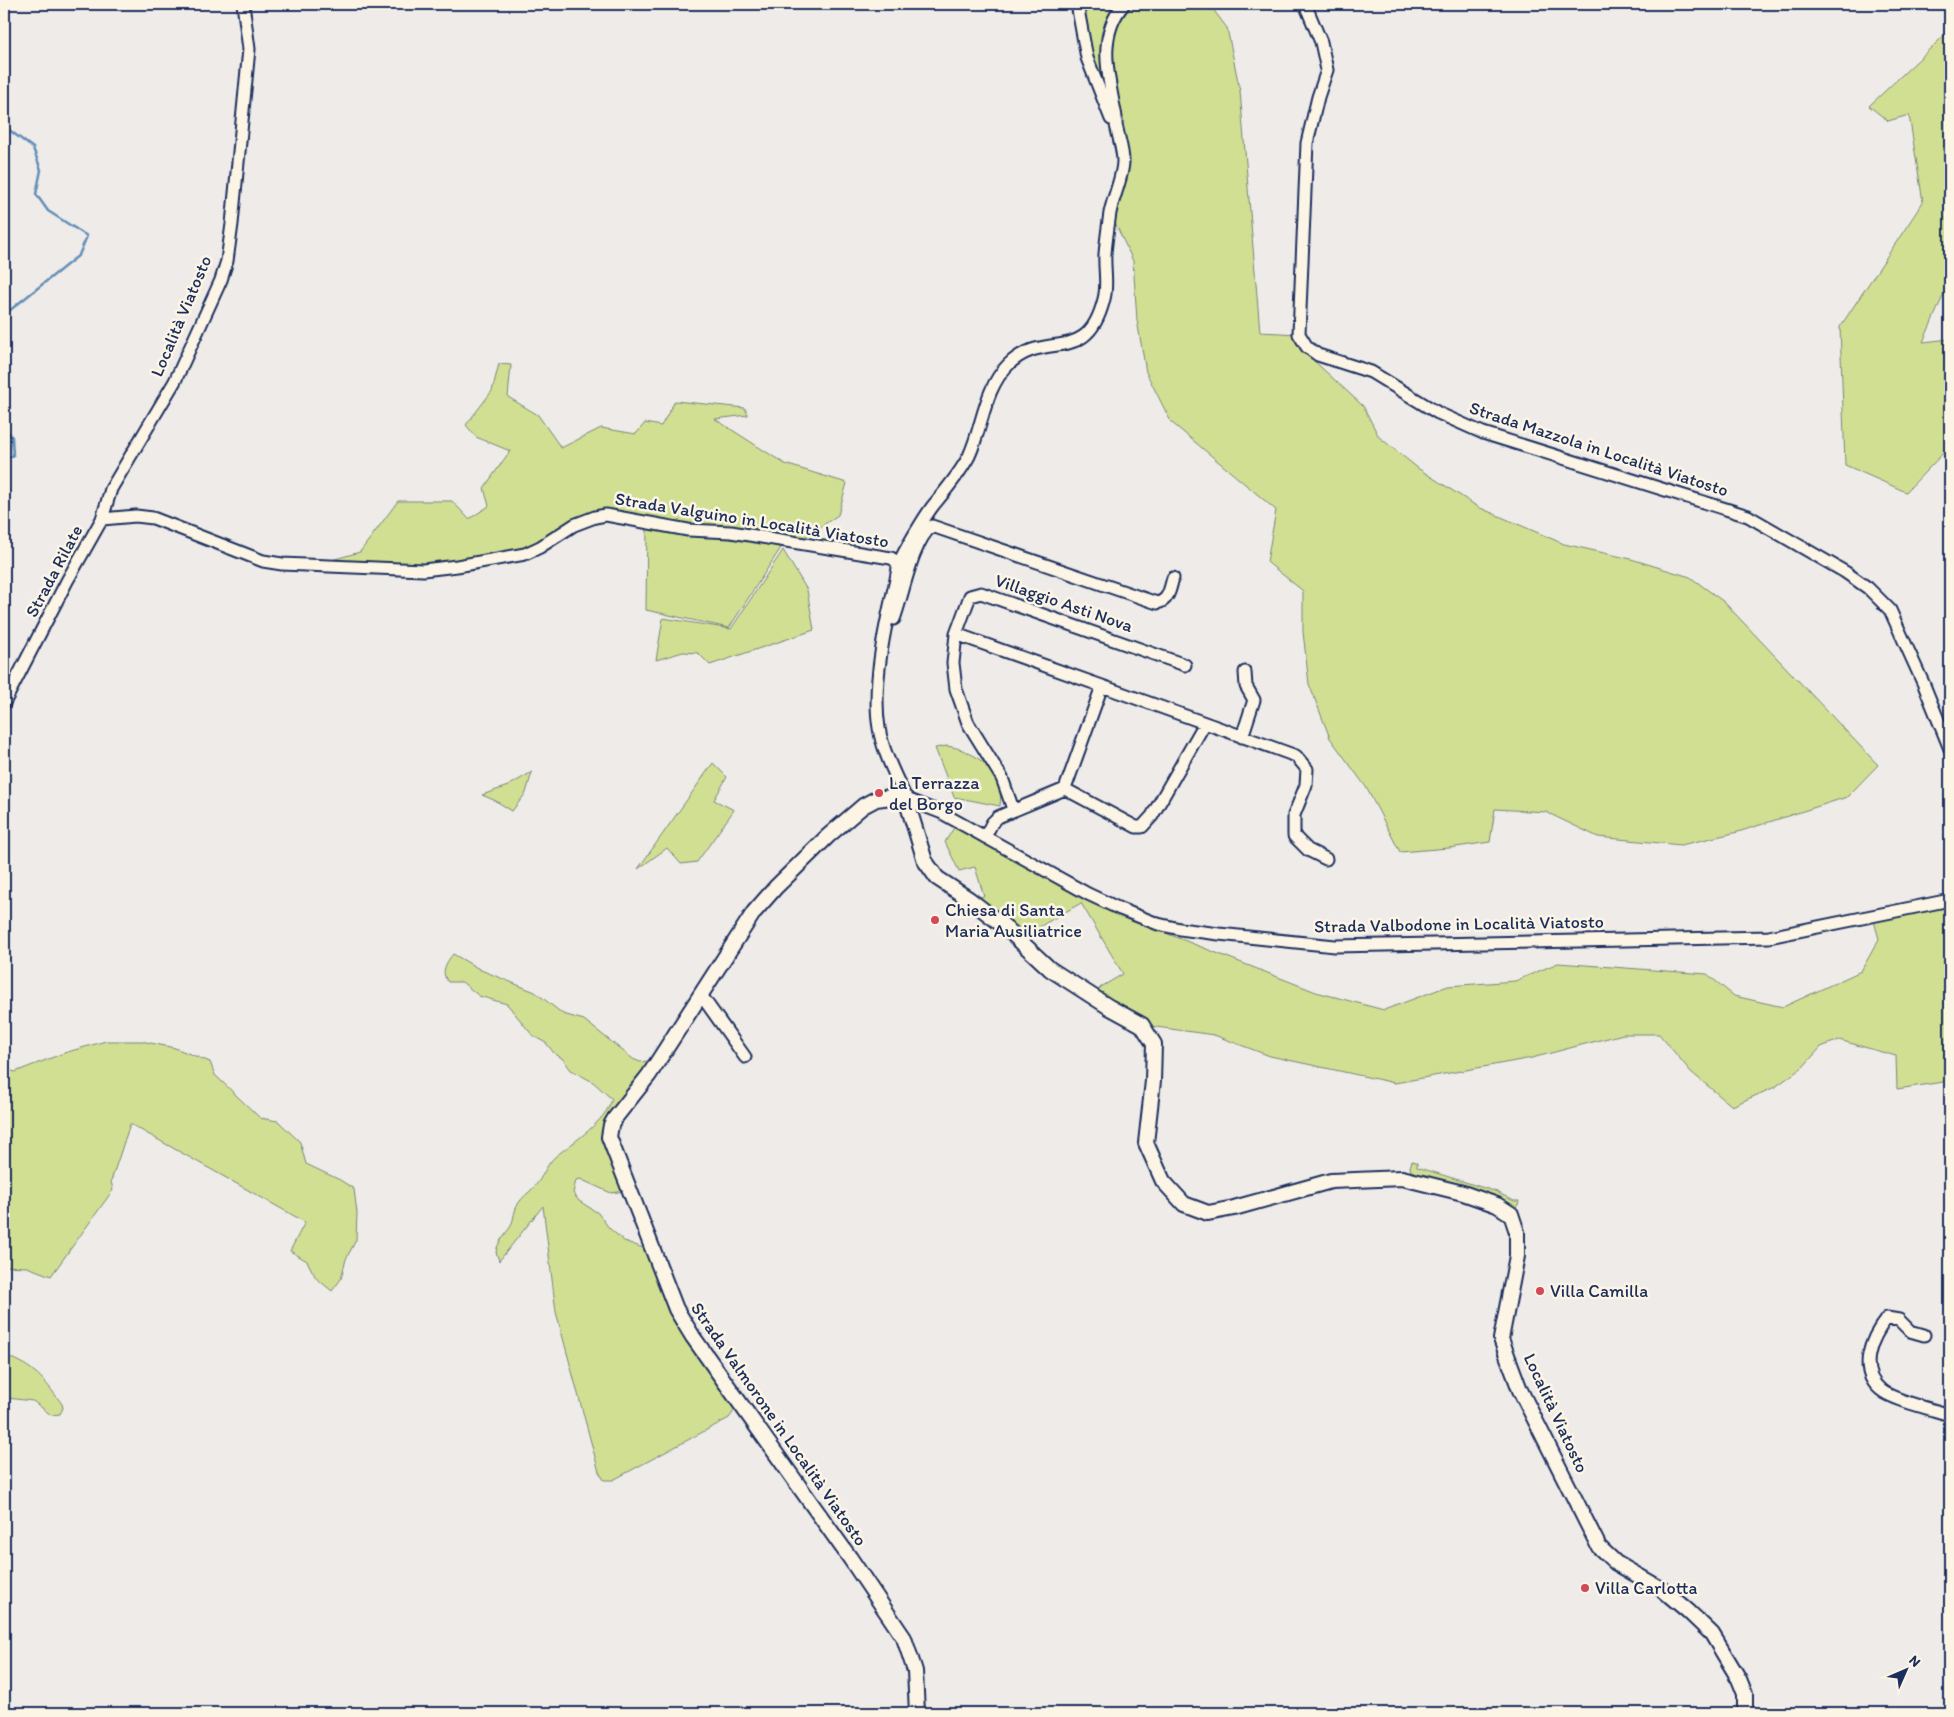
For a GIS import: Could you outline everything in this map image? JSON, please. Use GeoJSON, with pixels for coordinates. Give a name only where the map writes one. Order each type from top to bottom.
{"type":"FeatureCollection","features":[{"type":"Feature","properties":{"kind":"street","name":"Località Viatosto"},"geometry":{"type":"LineString","coordinates":[[106,507],[110,489],[175,381],[222,280],[227,262],[249,48],[242,4]]}},
{"type":"Feature","properties":{"kind":"street"},"geometry":{"type":"LineString","coordinates":[[1077,4],[1087,58],[1112,122],[1116,127]]}},
{"type":"Feature","properties":{"kind":"street"},"geometry":{"type":"LineString","coordinates":[[906,799],[884,748],[878,716],[879,679],[886,628],[899,570],[899,562],[930,509],[946,491],[968,457],[983,419],[987,402],[1003,370],[1017,357],[1029,350],[1063,345],[1079,339],[1092,328],[1100,313],[1105,296],[1105,254],[1110,212],[1123,160],[1116,127],[1116,114],[1111,94],[1106,54],[1108,33],[1124,4]]}},
{"type":"Feature","properties":{"kind":"street","name":"Strada Mazzola in Località Viatosto"},"geometry":{"type":"LineString","coordinates":[[1305,4],[1321,42],[1327,70],[1318,97],[1307,143],[1299,334],[1307,347],[1318,355],[1371,372],[1438,413],[1483,433],[1748,516],[1845,572],[1868,588],[1890,610],[1950,749]]}},
{"type":"Feature","properties":{"kind":"street","name":"Strada Rilate"},"geometry":{"type":"LineString","coordinates":[[4,703],[67,581],[102,520],[106,507]]}},
{"type":"Feature","properties":{"kind":"street","name":"Strada Valguino in Località Viatosto"},"geometry":{"type":"LineString","coordinates":[[102,520],[136,516],[152,518],[263,560],[282,564],[423,570],[492,561],[525,554],[580,522],[595,517],[611,516],[688,530],[731,532],[891,558],[896,561],[899,570]]}},
{"type":"Feature","properties":{"kind":"street"},"geometry":{"type":"LineString","coordinates":[[886,628],[897,612],[916,553],[928,529],[932,526],[1157,603],[1164,601],[1168,596],[1173,578]]}},
{"type":"Feature","properties":{"kind":"street","name":"Villaggio Asti Nova"},"geometry":{"type":"LineString","coordinates":[[1013,809],[1002,778],[968,722],[956,689],[953,663],[956,634],[970,596],[982,593],[1185,665]]}},
{"type":"Feature","properties":{"kind":"street"},"geometry":{"type":"LineString","coordinates":[[956,634],[1296,756],[1307,769],[1306,785],[1294,814],[1294,836],[1308,850],[1326,860]]}},
{"type":"Feature","properties":{"kind":"street"},"geometry":{"type":"LineString","coordinates":[[1242,737],[1254,700],[1246,686],[1245,672]]}},
{"type":"Feature","properties":{"kind":"street"},"geometry":{"type":"LineString","coordinates":[[1065,789],[1102,686]]}},
{"type":"Feature","properties":{"kind":"street"},"geometry":{"type":"LineString","coordinates":[[985,837],[992,823],[998,817],[1013,809],[1065,789],[1136,827],[1142,827],[1152,816],[1205,723]]}},
{"type":"Feature","properties":{"kind":"street","name":"Strada Valmorone in Località Viatosto"},"geometry":{"type":"LineString","coordinates":[[906,799],[891,797],[876,799],[863,806],[828,836],[776,887],[754,912],[649,1075],[615,1118],[611,1125],[609,1137],[673,1301],[688,1330],[850,1558],[904,1638],[916,1671],[917,1713]]}},
{"type":"Feature","properties":{"kind":"street","name":"Località Viatosto"},"geometry":{"type":"LineString","coordinates":[[906,799],[925,861],[937,878],[1005,927],[1050,970],[1108,1007],[1142,1025],[1154,1044],[1153,1081],[1146,1143],[1163,1181],[1184,1204],[1208,1213],[1234,1208],[1331,1181],[1402,1178],[1463,1193],[1497,1205],[1511,1214],[1517,1232],[1518,1256],[1501,1339],[1520,1390],[1599,1547],[1616,1563],[1663,1590],[1712,1634],[1740,1679],[1745,1694],[1745,1713]]}},
{"type":"Feature","properties":{"kind":"street","name":"Strada Valbodone in Località Viatosto"},"geometry":{"type":"LineString","coordinates":[[906,799],[940,812],[1088,894],[1158,924],[1219,934],[1336,946],[1769,937],[1950,900]]}},
{"type":"Feature","properties":{"kind":"street"},"geometry":{"type":"LineString","coordinates":[[701,995],[745,1057]]}},
{"type":"Feature","properties":{"kind":"street"},"geometry":{"type":"LineString","coordinates":[[1924,1335],[1910,1331],[1899,1320],[1886,1318],[1873,1340],[1868,1356],[1869,1371],[1874,1382],[1882,1392],[1950,1415]]}},
{"type":"Feature","properties":{"kind":"green space"},"geometry":{"type":"Polygon","coordinates":[[[1077,4],[1209,4],[1227,28],[1240,91],[1260,332],[1299,334],[1312,359],[1363,406],[1379,437],[1419,469],[1478,507],[1564,544],[1631,559],[1690,577],[1724,602],[1878,765],[1847,797],[1738,832],[1681,845],[1598,837],[1546,812],[1495,809],[1490,842],[1400,852],[1366,787],[1330,738],[1309,684],[1303,632],[1303,591],[1267,562],[1276,510],[1171,422],[1146,372],[1137,320],[1133,261],[1110,212],[1123,161],[1088,60],[1077,4]]]}},
{"type":"Feature","properties":{"kind":"green space"},"geometry":{"type":"Polygon","coordinates":[[[1950,30],[1950,280],[1923,342],[1950,339],[1950,446],[1906,492],[1845,465],[1840,327],[1923,202],[1909,115],[1888,121],[1869,106],[1950,30]]]}},
{"type":"Feature","properties":{"kind":"green space"},"geometry":{"type":"Polygon","coordinates":[[[499,364],[511,365],[508,397],[538,415],[561,448],[601,428],[636,434],[645,423],[661,426],[675,401],[745,408],[748,415],[715,419],[785,464],[847,483],[838,515],[798,542],[782,546],[729,628],[646,610],[647,524],[606,515],[540,547],[457,566],[314,565],[360,552],[398,501],[452,501],[469,519],[489,506],[484,488],[510,451],[476,437],[466,425],[492,391],[499,364]]]}},
{"type":"Feature","properties":{"kind":"green space"},"geometry":{"type":"Polygon","coordinates":[[[783,550],[807,590],[814,630],[710,665],[698,653],[683,652],[656,660],[663,618],[731,629],[783,550]]]}},
{"type":"Feature","properties":{"kind":"green space"},"geometry":{"type":"Polygon","coordinates":[[[947,746],[958,748],[978,758],[986,766],[998,784],[1000,806],[954,797],[935,748],[947,746]]]}},
{"type":"Feature","properties":{"kind":"green space"},"geometry":{"type":"Polygon","coordinates":[[[713,763],[727,777],[714,800],[734,810],[697,862],[681,864],[667,848],[638,869],[713,763]]]}},
{"type":"Feature","properties":{"kind":"green space"},"geometry":{"type":"Polygon","coordinates":[[[532,772],[526,793],[512,811],[482,795],[508,786],[532,772]]]}},
{"type":"Feature","properties":{"kind":"green space"},"geometry":{"type":"Polygon","coordinates":[[[955,826],[1135,921],[1316,992],[1384,1010],[1448,986],[1515,981],[1558,963],[1707,974],[1734,996],[1783,1007],[1861,971],[1879,939],[1874,921],[1950,906],[1950,1081],[1897,1089],[1896,1056],[1839,1040],[1821,1047],[1803,1067],[1775,1087],[1732,1106],[1691,1072],[1659,1034],[1623,1034],[1532,1058],[1395,1083],[1270,1056],[1214,1035],[1142,1025],[1093,996],[1101,987],[1123,974],[1081,903],[1018,939],[969,899],[984,896],[975,867],[959,871],[945,842],[955,826]]]}},
{"type":"Feature","properties":{"kind":"green space"},"geometry":{"type":"Polygon","coordinates":[[[453,954],[481,970],[535,992],[563,1014],[584,1020],[633,1059],[640,1062],[653,1060],[611,1125],[604,1147],[625,1191],[611,1193],[580,1179],[576,1180],[573,1193],[579,1201],[598,1213],[609,1228],[624,1241],[654,1252],[676,1309],[740,1403],[729,1418],[613,1480],[604,1480],[599,1472],[556,1312],[543,1206],[499,1261],[496,1252],[500,1241],[511,1226],[520,1202],[537,1183],[553,1159],[603,1116],[612,1099],[593,1082],[571,1070],[563,1059],[554,1053],[546,1043],[533,1036],[507,1004],[479,996],[462,982],[448,982],[444,971],[446,964],[453,954]]]}},
{"type":"Feature","properties":{"kind":"green space"},"geometry":{"type":"Polygon","coordinates":[[[106,1041],[141,1041],[175,1048],[210,1062],[215,1075],[260,1118],[278,1121],[300,1142],[306,1164],[340,1180],[354,1189],[357,1213],[356,1240],[346,1259],[341,1279],[332,1291],[316,1278],[307,1261],[290,1251],[305,1222],[130,1124],[111,1181],[113,1190],[51,1276],[27,1267],[4,1266],[4,1068],[15,1072],[64,1053],[106,1041]]]}},
{"type":"Feature","properties":{"kind":"green space"},"geometry":{"type":"Polygon","coordinates":[[[1412,1161],[1417,1163],[1417,1167],[1497,1192],[1514,1201],[1519,1201],[1518,1205],[1512,1210],[1412,1175],[1410,1167],[1412,1161]]]}},
{"type":"Feature","properties":{"kind":"green space"},"geometry":{"type":"Polygon","coordinates":[[[4,1355],[24,1364],[38,1374],[62,1404],[63,1408],[60,1414],[51,1415],[33,1401],[7,1398],[4,1403],[4,1355]]]}},
{"type":"Feature","properties":{"kind":"waterway"},"geometry":{"type":"LineString","coordinates":[[4,126],[33,148],[41,170],[36,194],[48,211],[87,236],[79,255],[4,315]]}},
{"type":"Feature","properties":{"kind":"waterway"},"geometry":{"type":"LineString","coordinates":[[4,427],[12,437],[13,456],[4,458]]}},
{"type":"Feature","properties":{"kind":"place","name":"La Terrazza del Borgo"},"geometry":{"type":"Point","coordinates":[879,793]}},
{"type":"Feature","properties":{"kind":"place","name":"Chiesa di Santa Maria Ausiliatrice"},"geometry":{"type":"Point","coordinates":[935,920]}},
{"type":"Feature","properties":{"kind":"place","name":"Villa Camilla"},"geometry":{"type":"Point","coordinates":[1540,1291]}},
{"type":"Feature","properties":{"kind":"place","name":"Villa Carlotta"},"geometry":{"type":"Point","coordinates":[1585,1588]}}]}
